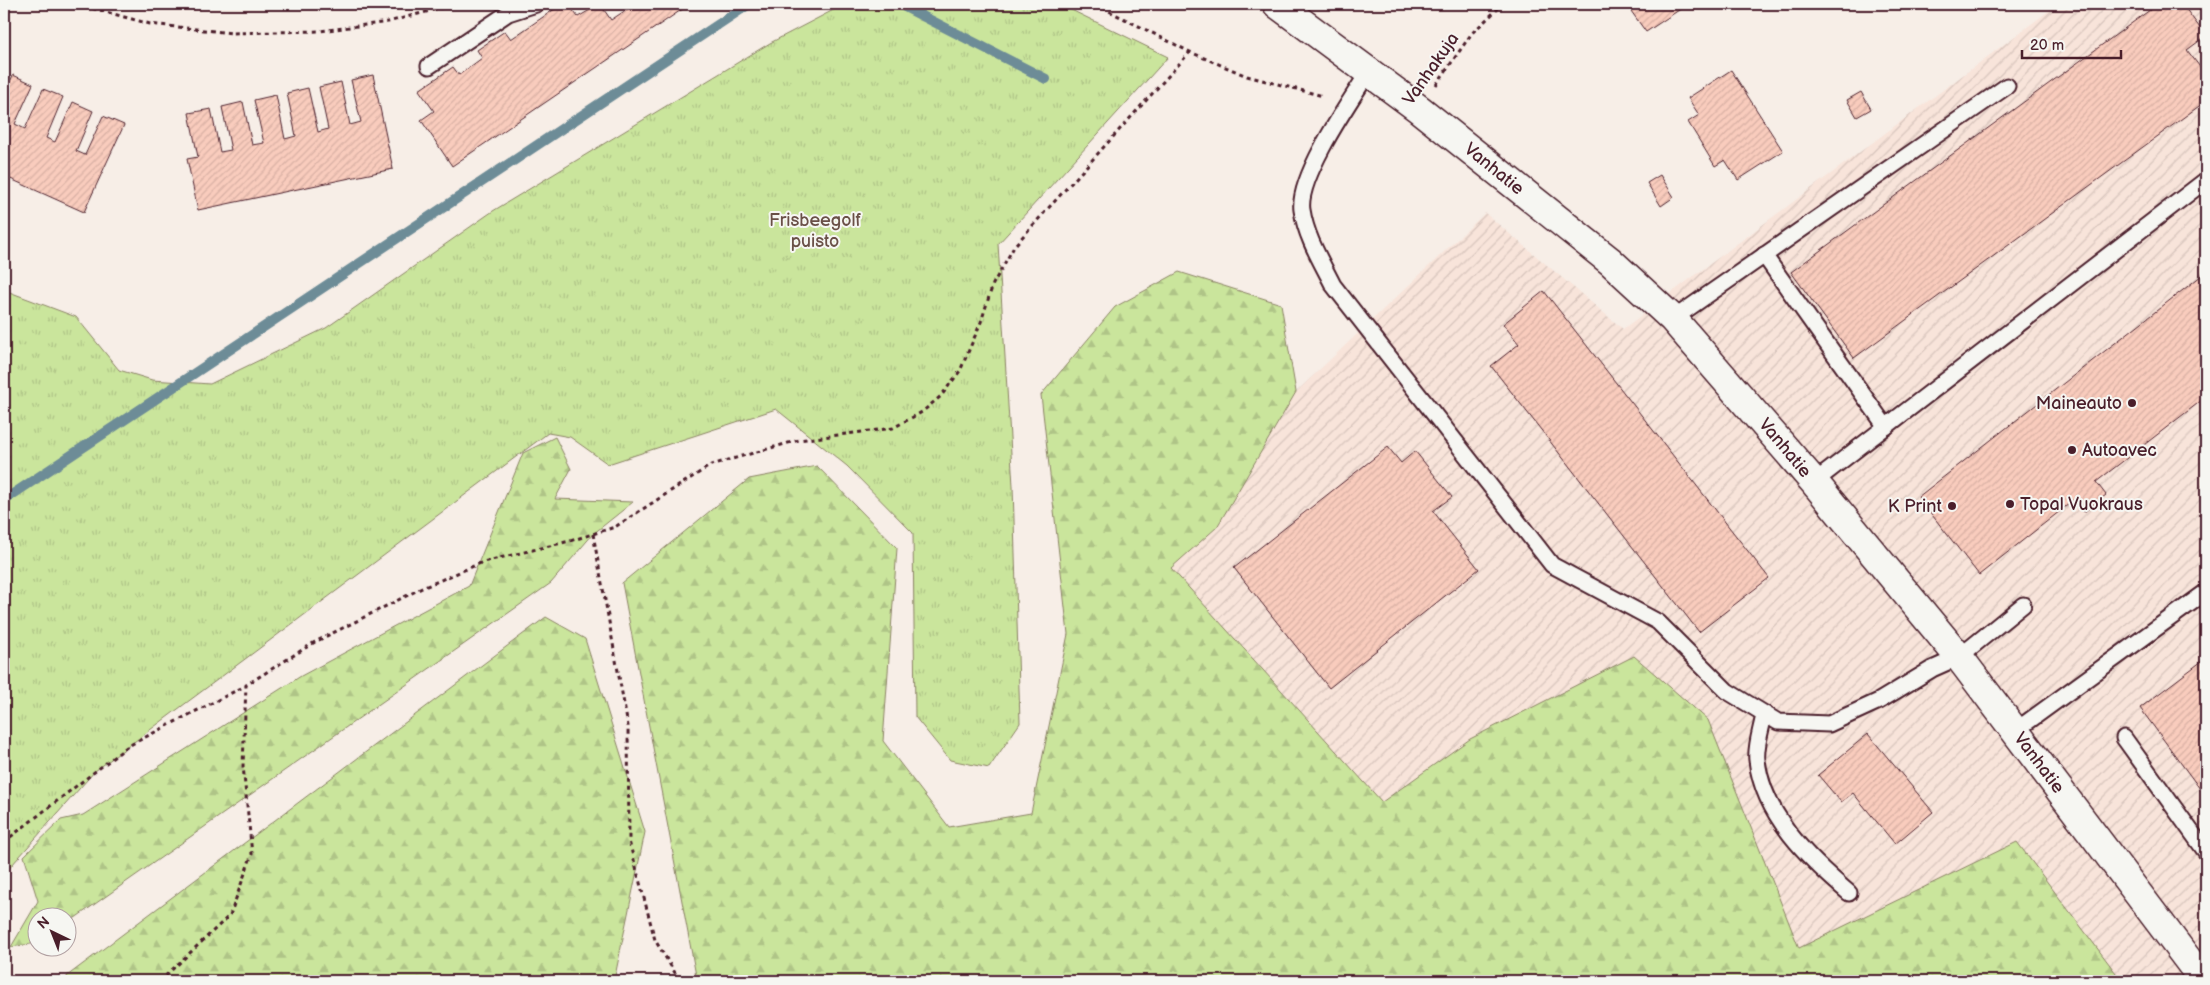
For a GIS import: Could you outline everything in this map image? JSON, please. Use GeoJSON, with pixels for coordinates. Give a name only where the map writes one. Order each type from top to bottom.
{"type":"FeatureCollection","features":[{"type":"Feature","properties":{"kind":"street","name":"Vanhatie"},"geometry":{"type":"LineString","coordinates":[[1277,4],[1419,109],[1610,262],[1673,320],[1814,482],[1959,657],[2204,981]]}},
{"type":"Feature","properties":{"kind":"lane"},"geometry":{"type":"LineString","coordinates":[[429,66],[508,13],[536,4]]}},
{"type":"Feature","properties":{"kind":"lane"},"geometry":{"type":"LineString","coordinates":[[1368,73],[1310,171],[1302,208],[1312,242],[1333,285],[1552,564],[1658,622],[1727,691],[1778,722],[1829,724],[1879,701],[1932,670],[1959,657],[2023,604]]}},
{"type":"Feature","properties":{"kind":"lane"},"geometry":{"type":"LineString","coordinates":[[1673,320],[2007,86]]}},
{"type":"Feature","properties":{"kind":"lane"},"geometry":{"type":"LineString","coordinates":[[1814,482],[2206,180]]}},
{"type":"Feature","properties":{"kind":"lane"},"geometry":{"type":"LineString","coordinates":[[1764,255],[1886,426]]}},
{"type":"Feature","properties":{"kind":"lane"},"geometry":{"type":"LineString","coordinates":[[2015,731],[2206,592]]}},
{"type":"Feature","properties":{"kind":"lane"},"geometry":{"type":"LineString","coordinates":[[1764,714],[1756,759],[1771,806],[1812,862],[1849,893]]}},
{"type":"Feature","properties":{"kind":"lane"},"geometry":{"type":"LineString","coordinates":[[2124,738],[2206,852]]}},
{"type":"Feature","properties":{"kind":"path"},"geometry":{"type":"LineString","coordinates":[[76,4],[150,24],[232,34],[320,31],[388,22],[456,4]]}},
{"type":"Feature","properties":{"kind":"path"},"geometry":{"type":"LineString","coordinates":[[1095,4],[1190,52],[1247,76],[1349,103]]}},
{"type":"Feature","properties":{"kind":"path","name":"Vanhakuja"},"geometry":{"type":"LineString","coordinates":[[1419,109],[1472,33],[1503,4]]}},
{"type":"Feature","properties":{"kind":"path"},"geometry":{"type":"LineString","coordinates":[[4,842],[128,746],[246,685],[315,642],[422,588],[483,562],[615,527],[711,465],[799,440],[893,428],[922,412],[941,396],[960,370],[981,322],[994,284],[1015,244],[1190,52]]}},
{"type":"Feature","properties":{"kind":"path"},"geometry":{"type":"LineString","coordinates":[[593,534],[628,726],[629,841],[655,940],[680,981]]}},
{"type":"Feature","properties":{"kind":"path"},"geometry":{"type":"LineString","coordinates":[[160,981],[230,915],[252,854],[243,766],[246,685]]}},
{"type":"Feature","properties":{"kind":"shaded area"},"geometry":{"type":"Polygon","coordinates":[[[2058,4],[2206,4],[2206,981],[1393,981],[1170,568],[1217,527],[1296,392],[1485,213],[1623,329],[2058,4]]]}},
{"type":"Feature","properties":{"kind":"green space","name":"Frisbeegolf puisto"},"geometry":{"type":"Polygon","coordinates":[[[845,4],[1059,4],[1168,57],[998,244],[1013,486],[1020,723],[989,768],[950,760],[915,717],[913,533],[847,466],[776,409],[608,464],[570,437],[548,433],[95,771],[4,874],[4,290],[76,317],[119,370],[152,380],[210,384],[326,328],[493,211],[770,43],[845,4]]]}},
{"type":"Feature","properties":{"kind":"green space"},"geometry":{"type":"Polygon","coordinates":[[[1179,272],[1281,304],[1296,392],[1217,527],[1171,568],[1382,802],[1470,739],[1634,656],[1708,720],[1799,948],[2017,842],[2122,981],[697,981],[622,583],[749,479],[817,466],[897,548],[883,741],[949,827],[1031,813],[1068,634],[1041,395],[1115,307],[1179,272]]]}},
{"type":"Feature","properties":{"kind":"green space"},"geometry":{"type":"Polygon","coordinates":[[[555,437],[571,469],[555,499],[633,502],[593,534],[551,583],[78,916],[78,908],[34,908],[38,901],[24,856],[61,820],[83,815],[301,676],[469,586],[523,453],[555,437]]]}},
{"type":"Feature","properties":{"kind":"green space"},"geometry":{"type":"Polygon","coordinates":[[[546,617],[585,639],[645,832],[614,981],[68,981],[67,976],[546,617]]]}},
{"type":"Feature","properties":{"kind":"green space"},"geometry":{"type":"Polygon","coordinates":[[[28,918],[28,944],[11,947],[28,918]]]}},
{"type":"Feature","properties":{"kind":"building"},"geometry":{"type":"Polygon","coordinates":[[[562,4],[568,4],[578,17],[600,4],[611,20],[635,4],[690,4],[452,166],[421,120],[434,111],[419,90],[453,67],[459,75],[482,58],[477,50],[505,31],[511,39],[562,4]]]}},
{"type":"Feature","properties":{"kind":"building"},"geometry":{"type":"Polygon","coordinates":[[[1626,4],[1688,4],[1646,32],[1626,4]]]}},
{"type":"Feature","properties":{"kind":"building"},"geometry":{"type":"Polygon","coordinates":[[[2158,4],[2182,4],[2206,36],[2187,50],[2206,75],[2206,101],[1854,358],[1791,272],[2158,4]]]}},
{"type":"Feature","properties":{"kind":"building"},"geometry":{"type":"Polygon","coordinates":[[[1731,70],[1783,151],[1738,180],[1725,160],[1715,166],[1688,122],[1699,115],[1688,98],[1731,70]]]}},
{"type":"Feature","properties":{"kind":"building"},"geometry":{"type":"Polygon","coordinates":[[[13,75],[33,84],[15,124],[25,129],[43,89],[63,97],[46,138],[55,142],[73,102],[93,111],[76,151],[85,155],[103,116],[124,125],[84,212],[4,176],[4,95],[13,75]]]}},
{"type":"Feature","properties":{"kind":"building"},"geometry":{"type":"Polygon","coordinates":[[[373,75],[393,169],[198,210],[187,159],[198,157],[189,113],[211,109],[220,152],[231,150],[222,107],[243,102],[252,145],[264,143],[254,100],[276,95],[285,139],[296,136],[287,93],[308,88],[318,132],[328,129],[319,87],[341,82],[350,125],[361,122],[351,80],[373,75]]]}},
{"type":"Feature","properties":{"kind":"building"},"geometry":{"type":"Polygon","coordinates":[[[1861,92],[1871,109],[1857,117],[1847,100],[1861,92]]]}},
{"type":"Feature","properties":{"kind":"building"},"geometry":{"type":"Polygon","coordinates":[[[1660,175],[1674,197],[1661,206],[1647,183],[1660,175]]]}},
{"type":"Feature","properties":{"kind":"building"},"geometry":{"type":"Polygon","coordinates":[[[2206,272],[2206,397],[2096,482],[2106,495],[2084,512],[2074,500],[1979,575],[1918,497],[2206,272]]]}},
{"type":"Feature","properties":{"kind":"building"},"geometry":{"type":"Polygon","coordinates":[[[1544,291],[1769,578],[1699,632],[1491,366],[1519,344],[1503,324],[1544,291]]]}},
{"type":"Feature","properties":{"kind":"building"},"geometry":{"type":"Polygon","coordinates":[[[1388,447],[1401,463],[1415,451],[1452,497],[1433,511],[1479,569],[1329,688],[1234,568],[1388,447]]]}},
{"type":"Feature","properties":{"kind":"building"},"geometry":{"type":"Polygon","coordinates":[[[2206,658],[2206,797],[2140,708],[2206,658]]]}},
{"type":"Feature","properties":{"kind":"building"},"geometry":{"type":"Polygon","coordinates":[[[1868,734],[1933,812],[1895,844],[1853,793],[1841,802],[1818,775],[1868,734]]]}},
{"type":"Feature","properties":{"kind":"waterway"},"geometry":{"type":"LineString","coordinates":[[4,500],[749,4]]}},
{"type":"Feature","properties":{"kind":"waterway"},"geometry":{"type":"LineString","coordinates":[[899,4],[1046,79]]}},
{"type":"Feature","properties":{"kind":"place","name":"Maineauto"},"geometry":{"type":"Point","coordinates":[2132,403]}},
{"type":"Feature","properties":{"kind":"place","name":"Autoavec"},"geometry":{"type":"Point","coordinates":[2072,450]}},
{"type":"Feature","properties":{"kind":"place","name":"Topal Vuokraus"},"geometry":{"type":"Point","coordinates":[2010,504]}},
{"type":"Feature","properties":{"kind":"place","name":"K Print"},"geometry":{"type":"Point","coordinates":[1952,506]}}]}
